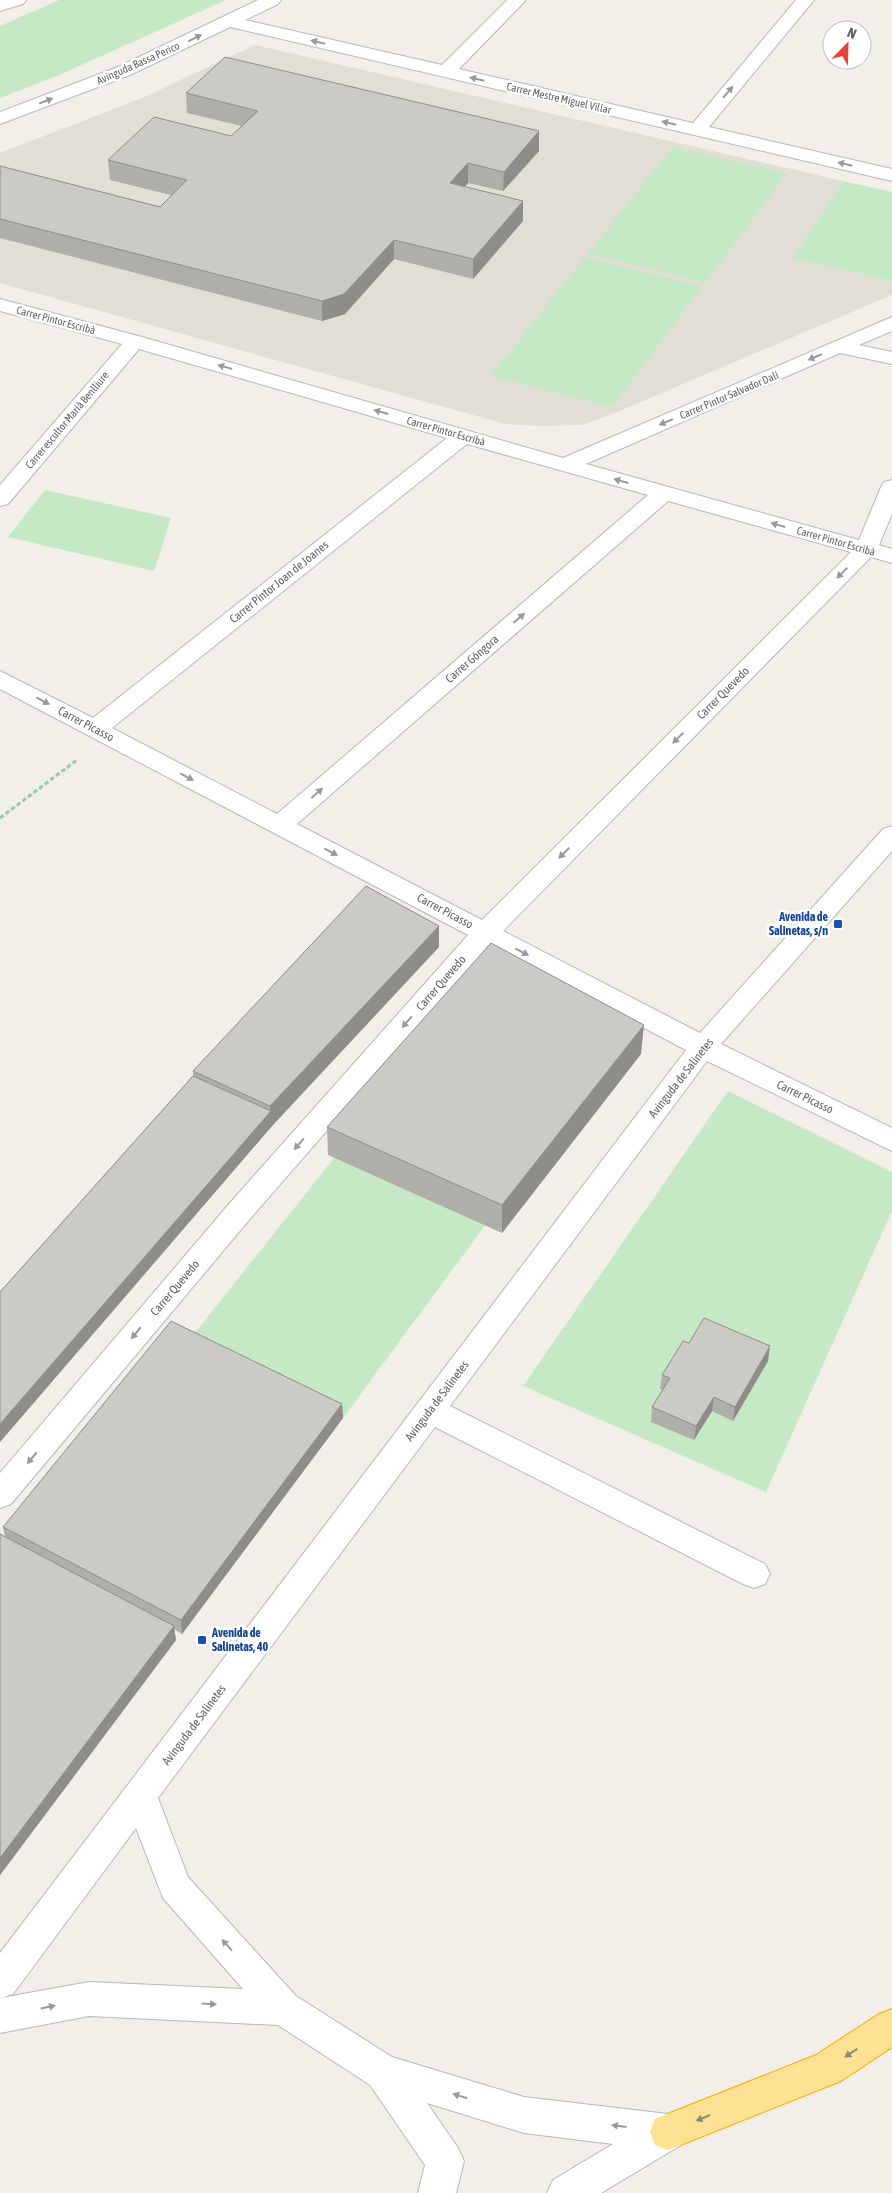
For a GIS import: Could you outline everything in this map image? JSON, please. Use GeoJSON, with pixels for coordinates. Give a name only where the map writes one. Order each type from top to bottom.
{"type":"FeatureCollection","features":[{"type":"Feature","properties":{"kind":"highway"},"geometry":{"type":"LineString","coordinates":[[668,2132],[828,2068],[892,2026]]}},
{"type":"Feature","properties":{"kind":"street"},"geometry":{"type":"LineString","coordinates":[[0,6],[17,0]]}},
{"type":"Feature","properties":{"kind":"street","name":"Avinguda Bassa Perico"},"geometry":{"type":"LineString","coordinates":[[0,118],[124,71],[272,0]]}},
{"type":"Feature","properties":{"kind":"street"},"geometry":{"type":"LineString","coordinates":[[446,72],[517,0]]}},
{"type":"Feature","properties":{"kind":"street"},"geometry":{"type":"LineString","coordinates":[[697,130],[805,0]]}},
{"type":"Feature","properties":{"kind":"street","name":"Carrer Mestre Miguel Villar"},"geometry":{"type":"LineString","coordinates":[[227,21],[892,175]]}},
{"type":"Feature","properties":{"kind":"street","name":"Carrer Pintor Escribà"},"geometry":{"type":"LineString","coordinates":[[0,305],[135,341],[565,465],[892,556]]}},
{"type":"Feature","properties":{"kind":"street","name":"Carrer Pintor Salvador Dalí"},"geometry":{"type":"LineString","coordinates":[[565,465],[892,324]]}},
{"type":"Feature","properties":{"kind":"street","name":"Carrer escultor Marià Benlliure"},"geometry":{"type":"LineString","coordinates":[[0,499],[135,341]]}},
{"type":"Feature","properties":{"kind":"street"},"geometry":{"type":"LineString","coordinates":[[839,347],[892,358]]}},
{"type":"Feature","properties":{"kind":"street","name":"Carrer Pintor Joan de Joanes"},"geometry":{"type":"LineString","coordinates":[[104,733],[463,436]]}},
{"type":"Feature","properties":{"kind":"street","name":"Carrer Quevedo"},"geometry":{"type":"LineString","coordinates":[[0,1495],[233,1219],[485,932],[866,549],[892,487]]}},
{"type":"Feature","properties":{"kind":"street","name":"Carrer Góngora"},"geometry":{"type":"LineString","coordinates":[[280,825],[664,493]]}},
{"type":"Feature","properties":{"kind":"street","name":"Carrer Picasso"},"geometry":{"type":"LineString","coordinates":[[0,679],[703,1047],[892,1140]]}},
{"type":"Feature","properties":{"kind":"street","name":"Avinguda de Salinetes"},"geometry":{"type":"LineString","coordinates":[[0,1982],[703,1047],[892,835]]}},
{"type":"Feature","properties":{"kind":"street"},"geometry":{"type":"LineString","coordinates":[[430,1410],[754,1574]]}},
{"type":"Feature","properties":{"kind":"street"},"geometry":{"type":"LineString","coordinates":[[140,1797],[175,1887],[283,2008],[383,2072],[524,2115],[668,2132]]}},
{"type":"Feature","properties":{"kind":"street"},"geometry":{"type":"LineString","coordinates":[[0,2016],[89,1999],[283,2008]]}},
{"type":"Feature","properties":{"kind":"street"},"geometry":{"type":"LineString","coordinates":[[383,2072],[445,2161],[437,2193]]}},
{"type":"Feature","properties":{"kind":"street"},"geometry":{"type":"LineString","coordinates":[[566,2193],[668,2132]]}},
{"type":"Feature","properties":{"kind":"path"},"geometry":{"type":"LineString","coordinates":[[0,818],[74,762],[104,733]]}},
{"type":"Feature","properties":{"kind":"shaded area"},"geometry":{"type":"Polygon","coordinates":[[[255,45],[843,181],[793,258],[892,281],[892,295],[610,415],[581,425],[541,426],[505,424],[0,283],[0,153],[142,98],[255,45]]]}},
{"type":"Feature","properties":{"kind":"green space"},"geometry":{"type":"Polygon","coordinates":[[[59,0],[226,0],[57,76],[0,98],[0,26],[59,0]]]}},
{"type":"Feature","properties":{"kind":"green space"},"geometry":{"type":"Polygon","coordinates":[[[673,147],[786,173],[706,282],[588,253],[673,147]]]}},
{"type":"Feature","properties":{"kind":"green space"},"geometry":{"type":"Polygon","coordinates":[[[843,181],[892,192],[892,281],[793,258],[843,181]]]}},
{"type":"Feature","properties":{"kind":"green space"},"geometry":{"type":"Polygon","coordinates":[[[585,257],[702,286],[612,407],[491,376],[585,257]]]}},
{"type":"Feature","properties":{"kind":"green space"},"geometry":{"type":"Polygon","coordinates":[[[45,490],[171,518],[154,571],[8,537],[45,490]]]}},
{"type":"Feature","properties":{"kind":"green space"},"geometry":{"type":"Polygon","coordinates":[[[728,1091],[892,1172],[892,1211],[766,1492],[523,1386],[728,1091]]]}},
{"type":"Feature","properties":{"kind":"green space"},"geometry":{"type":"Polygon","coordinates":[[[334,1158],[486,1224],[343,1418],[187,1343],[334,1158]]]}},
{"type":"Feature","properties":{"kind":"building"},"geometry":{"type":"Polygon","coordinates":[[[225,57],[539,131],[504,172],[468,163],[450,183],[523,201],[473,259],[394,240],[344,294],[322,301],[0,219],[0,166],[160,207],[187,180],[108,160],[154,117],[231,136],[258,111],[186,93],[225,57]]]}},
{"type":"Feature","properties":{"kind":"building"},"geometry":{"type":"Polygon","coordinates":[[[366,886],[439,926],[270,1106],[193,1071],[366,886]]]}},
{"type":"Feature","properties":{"kind":"building"},"geometry":{"type":"Polygon","coordinates":[[[491,943],[644,1025],[502,1205],[327,1127],[491,943]]]}},
{"type":"Feature","properties":{"kind":"building"},"geometry":{"type":"Polygon","coordinates":[[[193,1076],[271,1111],[0,1424],[0,1292],[193,1076]]]}},
{"type":"Feature","properties":{"kind":"building"},"geometry":{"type":"Polygon","coordinates":[[[704,1318],[770,1346],[735,1407],[714,1397],[696,1426],[652,1407],[670,1378],[662,1375],[683,1341],[689,1343],[704,1318]]]}},
{"type":"Feature","properties":{"kind":"building"},"geometry":{"type":"Polygon","coordinates":[[[171,1321],[342,1404],[181,1620],[3,1527],[171,1321]]]}},
{"type":"Feature","properties":{"kind":"building"},"geometry":{"type":"Polygon","coordinates":[[[0,1534],[174,1626],[0,1858],[0,1534]]]}},
{"type":"Feature","properties":{"kind":"place","name":"Avenida de Salinetas, s/n"},"geometry":{"type":"Point","coordinates":[838,924]}},
{"type":"Feature","properties":{"kind":"place","name":"Avenida de Salinetas, 40"},"geometry":{"type":"Point","coordinates":[202,1640]}}]}
